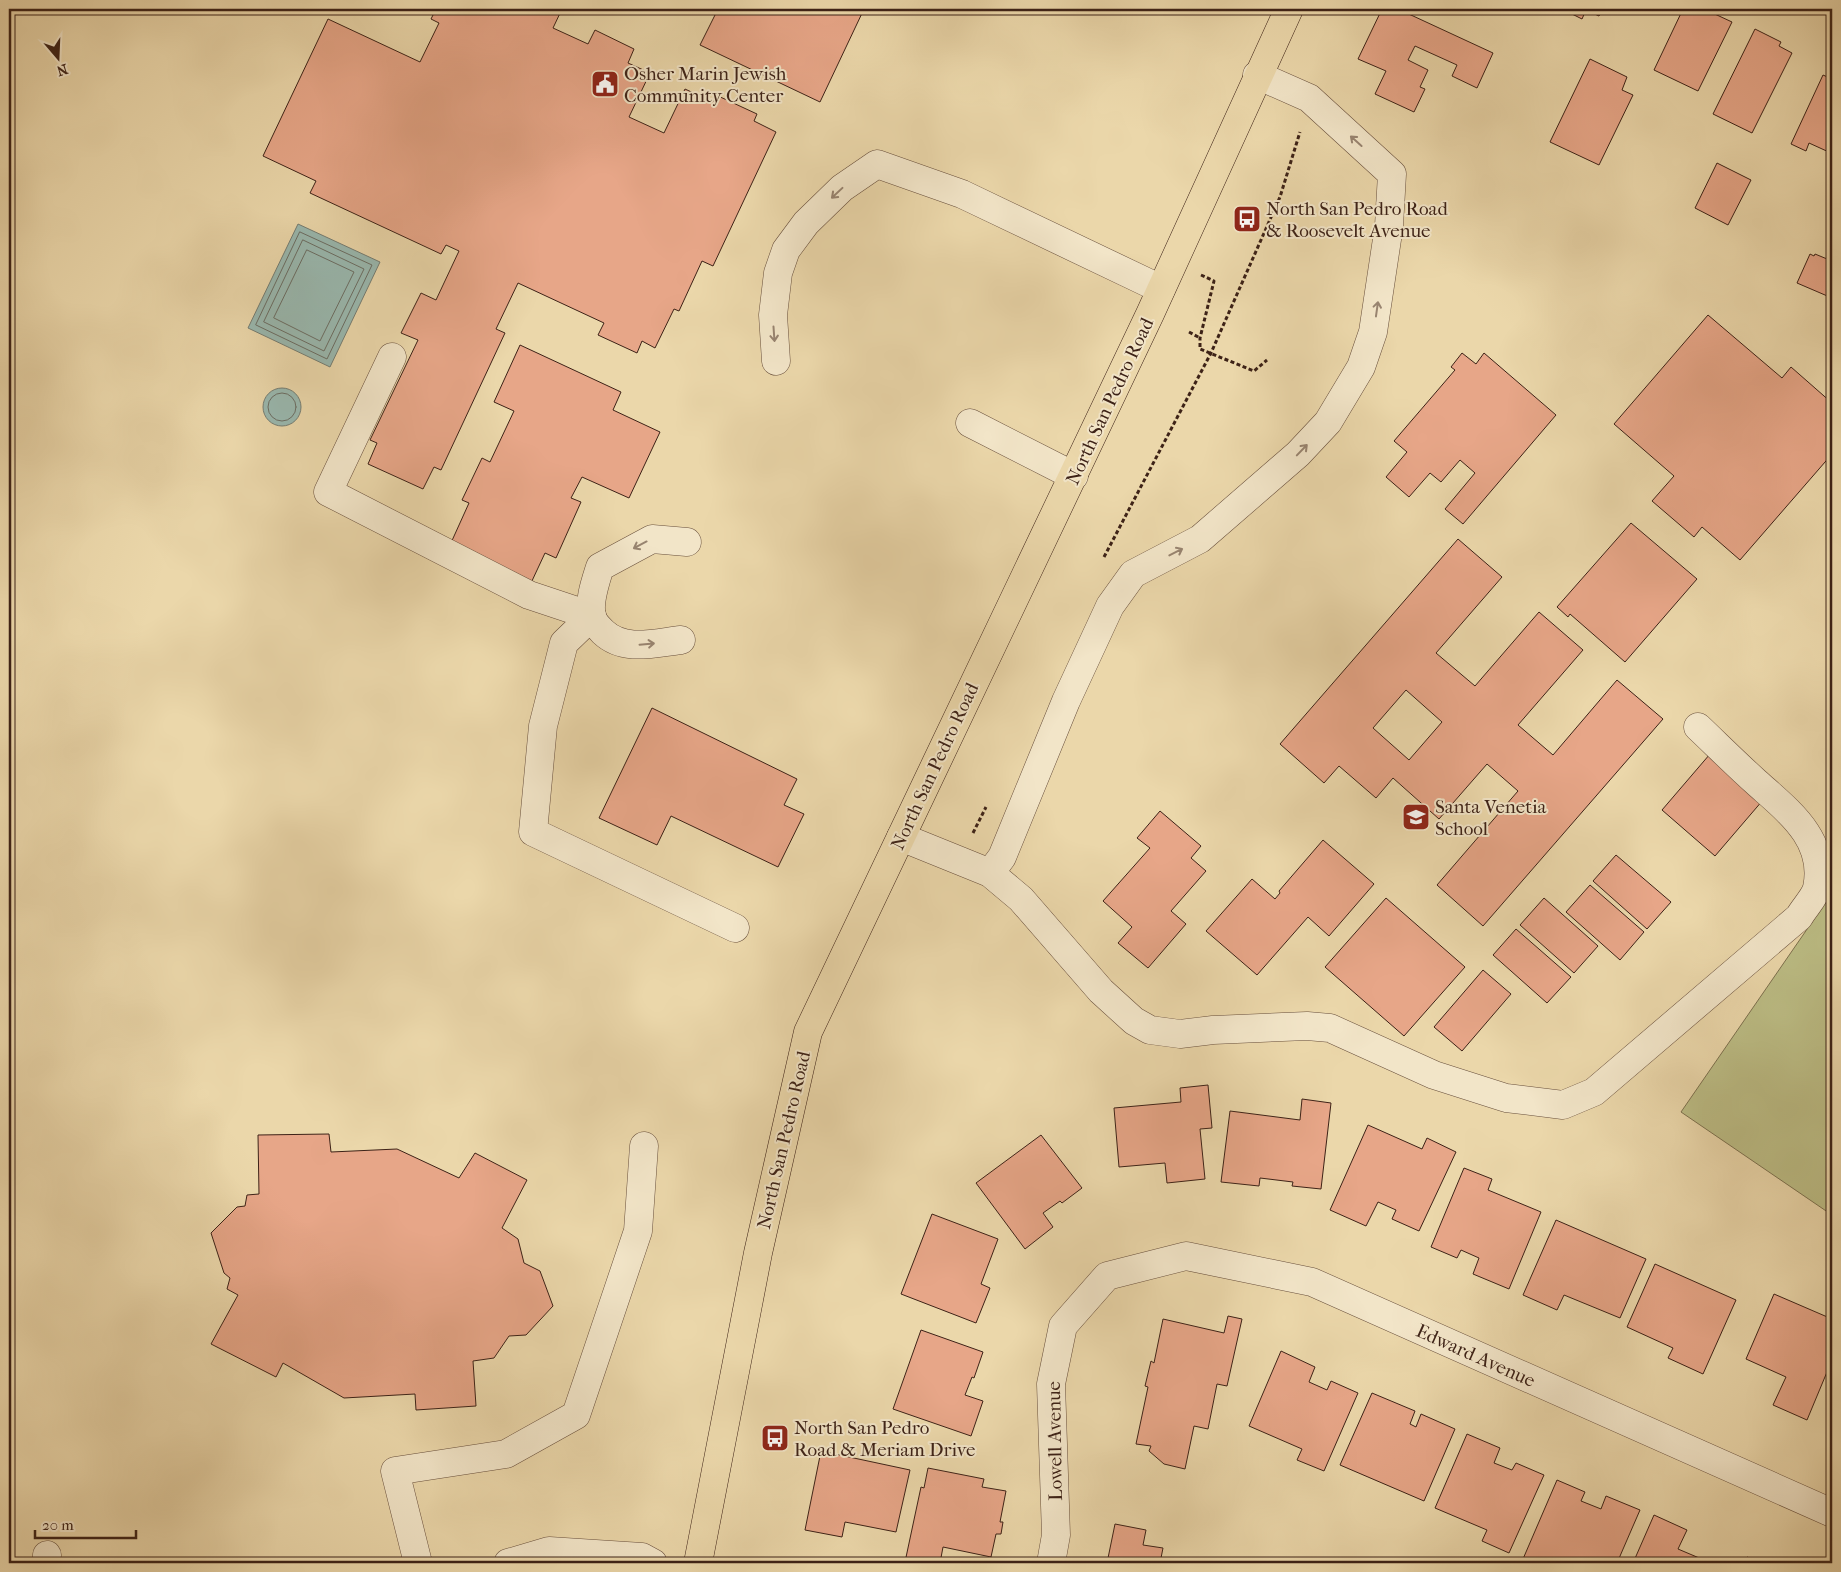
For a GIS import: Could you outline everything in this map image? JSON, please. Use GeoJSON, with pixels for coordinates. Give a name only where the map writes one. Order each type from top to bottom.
{"type":"FeatureCollection","features":[{"type":"Feature","properties":{"kind":"main road","name":"North San Pedro Road"},"geometry":{"type":"LineString","coordinates":[[698,1563],[758,1252],[808,1032],[1074,476],[1289,9]]}},
{"type":"Feature","properties":{"kind":"street"},"geometry":{"type":"LineString","coordinates":[[990,874],[1002,856],[1066,700],[1106,615],[1133,574],[1200,539],[1298,454],[1328,422],[1361,367],[1373,332],[1388,226],[1392,174],[1309,98],[1258,75]]}},
{"type":"Feature","properties":{"kind":"street"},"geometry":{"type":"LineString","coordinates":[[776,362],[773,315],[778,273],[786,250],[806,223],[842,188],[877,164],[962,194],[1161,289]]}},
{"type":"Feature","properties":{"kind":"street"},"geometry":{"type":"LineString","coordinates":[[392,358],[328,492],[529,595],[592,616]]}},
{"type":"Feature","properties":{"kind":"street"},"geometry":{"type":"LineString","coordinates":[[970,423],[1074,476]]}},
{"type":"Feature","properties":{"kind":"street"},"geometry":{"type":"LineString","coordinates":[[680,640],[643,645],[624,644],[609,638],[598,628],[592,616],[593,591],[600,567],[652,539],[687,542]]}},
{"type":"Feature","properties":{"kind":"street"},"geometry":{"type":"LineString","coordinates":[[592,616],[564,643],[543,726],[533,832],[735,928]]}},
{"type":"Feature","properties":{"kind":"street"},"geometry":{"type":"LineString","coordinates":[[900,837],[990,874],[1021,899],[1101,991],[1134,1021],[1150,1030],[1180,1034],[1212,1030],[1307,1026],[1330,1028],[1434,1074],[1506,1098],[1563,1105],[1594,1092],[1626,1066],[1799,917],[1817,890],[1819,864],[1810,838],[1790,811],[1756,782],[1698,727]]}},
{"type":"Feature","properties":{"kind":"street"},"geometry":{"type":"LineString","coordinates":[[418,1563],[395,1471],[506,1454],[576,1415],[638,1231],[644,1146]]}},
{"type":"Feature","properties":{"kind":"street","name":"Edward Avenue"},"geometry":{"type":"LineString","coordinates":[[1107,1276],[1186,1256],[1312,1282],[1832,1513]]}},
{"type":"Feature","properties":{"kind":"street","name":"Lowell Avenue"},"geometry":{"type":"LineString","coordinates":[[1051,1563],[1056,1536],[1050,1384],[1063,1326],[1107,1276]]}},
{"type":"Feature","properties":{"kind":"street"},"geometry":{"type":"LineString","coordinates":[[508,1563],[549,1551],[642,1557],[653,1563]]}},
{"type":"Feature","properties":{"kind":"path"},"geometry":{"type":"LineString","coordinates":[[1102,560],[1211,353],[1280,197],[1301,127]]}},
{"type":"Feature","properties":{"kind":"path"},"geometry":{"type":"LineString","coordinates":[[1173,263],[1214,281],[1200,338],[1200,349],[1254,371],[1267,360]]}},
{"type":"Feature","properties":{"kind":"path"},"geometry":{"type":"LineString","coordinates":[[1189,332],[1200,338]]}},
{"type":"Feature","properties":{"kind":"path"},"geometry":{"type":"LineString","coordinates":[[969,840],[987,806]]}},
{"type":"Feature","properties":{"kind":"green space"},"geometry":{"type":"Polygon","coordinates":[[[1832,893],[1832,1215],[1681,1112],[1832,893]]]}},
{"type":"Feature","properties":{"kind":"water"},"geometry":{"type":"Polygon","coordinates":[[[298,224],[380,262],[330,367],[248,328],[298,224]]]}},
{"type":"Feature","properties":{"kind":"water"},"geometry":{"type":"Polygon","coordinates":[[[282,388],[295,394],[301,407],[295,420],[282,426],[269,420],[263,407],[269,394],[282,388]]]}},
{"type":"Feature","properties":{"kind":"building"},"geometry":{"type":"Polygon","coordinates":[[[436,9],[562,9],[553,28],[588,44],[595,30],[634,49],[628,63],[650,73],[629,117],[664,133],[685,89],[713,102],[716,95],[757,114],[754,121],[776,132],[713,266],[702,261],[679,311],[674,309],[655,348],[642,341],[637,353],[598,335],[604,323],[518,283],[496,329],[505,333],[441,470],[434,467],[423,489],[368,464],[377,443],[370,440],[418,340],[401,333],[421,293],[436,300],[459,251],[446,245],[441,254],[310,193],[316,181],[263,156],[328,19],[420,62],[439,23],[431,19],[436,9]]]}},
{"type":"Feature","properties":{"kind":"building"},"geometry":{"type":"Polygon","coordinates":[[[718,9],[864,9],[820,102],[700,45],[718,9]]]}},
{"type":"Feature","properties":{"kind":"building"},"geometry":{"type":"Polygon","coordinates":[[[1382,9],[1398,9],[1493,53],[1477,88],[1452,76],[1457,65],[1415,46],[1408,60],[1428,70],[1420,87],[1425,89],[1414,112],[1375,94],[1386,71],[1358,59],[1382,9]]]}},
{"type":"Feature","properties":{"kind":"building"},"geometry":{"type":"Polygon","coordinates":[[[1574,9],[1603,9],[1599,16],[1586,10],[1582,19],[1572,14],[1574,9]]]}},
{"type":"Feature","properties":{"kind":"building"},"geometry":{"type":"Polygon","coordinates":[[[1683,9],[1704,9],[1732,22],[1698,91],[1654,70],[1683,9]]]}},
{"type":"Feature","properties":{"kind":"building"},"geometry":{"type":"Polygon","coordinates":[[[1755,29],[1781,42],[1779,46],[1792,53],[1752,133],[1713,114],[1755,29]]]}},
{"type":"Feature","properties":{"kind":"building"},"geometry":{"type":"Polygon","coordinates":[[[1590,59],[1627,77],[1622,90],[1633,95],[1599,165],[1550,142],[1590,59]]]}},
{"type":"Feature","properties":{"kind":"building"},"geometry":{"type":"Polygon","coordinates":[[[1823,75],[1832,79],[1831,153],[1809,143],[1806,151],[1791,144],[1823,75]]]}},
{"type":"Feature","properties":{"kind":"building"},"geometry":{"type":"Polygon","coordinates":[[[1717,163],[1751,180],[1728,225],[1695,208],[1717,163]]]}},
{"type":"Feature","properties":{"kind":"building"},"geometry":{"type":"Polygon","coordinates":[[[1810,254],[1814,256],[1815,254],[1832,261],[1832,298],[1797,283],[1810,254]]]}},
{"type":"Feature","properties":{"kind":"building"},"geometry":{"type":"Polygon","coordinates":[[[1708,315],[1782,378],[1791,367],[1832,403],[1832,454],[1740,560],[1702,527],[1694,537],[1652,501],[1674,476],[1614,424],[1708,315]]]}},
{"type":"Feature","properties":{"kind":"building"},"geometry":{"type":"Polygon","coordinates":[[[520,345],[621,392],[613,410],[660,432],[629,498],[582,477],[571,498],[581,502],[556,558],[545,553],[531,583],[450,545],[469,503],[462,500],[482,458],[490,462],[514,411],[494,402],[520,345]]]}},
{"type":"Feature","properties":{"kind":"building"},"geometry":{"type":"Polygon","coordinates":[[[1462,353],[1476,364],[1484,353],[1556,415],[1463,524],[1445,509],[1475,473],[1460,460],[1441,482],[1430,473],[1409,497],[1386,477],[1407,452],[1394,441],[1455,370],[1451,367],[1462,353]]]}},
{"type":"Feature","properties":{"kind":"building"},"geometry":{"type":"Polygon","coordinates":[[[1631,523],[1697,579],[1625,662],[1570,614],[1568,617],[1557,607],[1631,523]]]}},
{"type":"Feature","properties":{"kind":"building"},"geometry":{"type":"Polygon","coordinates":[[[1458,539],[1502,577],[1436,653],[1475,686],[1539,612],[1583,650],[1518,725],[1553,755],[1617,680],[1663,719],[1483,926],[1437,885],[1518,791],[1487,764],[1439,819],[1393,778],[1376,798],[1339,766],[1324,783],[1280,744],[1458,539]],[[1406,690],[1373,728],[1409,760],[1442,722],[1406,690]]]}},
{"type":"Feature","properties":{"kind":"building"},"geometry":{"type":"Polygon","coordinates":[[[652,708],[797,779],[784,805],[804,814],[778,867],[671,816],[657,845],[599,818],[652,708]]]}},
{"type":"Feature","properties":{"kind":"building"},"geometry":{"type":"Polygon","coordinates":[[[1710,754],[1763,800],[1715,856],[1662,810],[1710,754]]]}},
{"type":"Feature","properties":{"kind":"building"},"geometry":{"type":"Polygon","coordinates":[[[1160,811],[1201,846],[1191,858],[1206,871],[1171,911],[1186,924],[1148,968],[1118,943],[1132,927],[1103,901],[1150,848],[1137,838],[1160,811]]]}},
{"type":"Feature","properties":{"kind":"building"},"geometry":{"type":"Polygon","coordinates":[[[1323,840],[1374,884],[1329,936],[1308,917],[1257,975],[1206,931],[1252,879],[1275,899],[1280,893],[1279,891],[1323,840]]]}},
{"type":"Feature","properties":{"kind":"building"},"geometry":{"type":"Polygon","coordinates":[[[1616,855],[1671,902],[1647,929],[1593,881],[1616,855]]]}},
{"type":"Feature","properties":{"kind":"building"},"geometry":{"type":"Polygon","coordinates":[[[1590,885],[1644,932],[1620,960],[1566,912],[1590,885]]]}},
{"type":"Feature","properties":{"kind":"building"},"geometry":{"type":"Polygon","coordinates":[[[1386,898],[1465,967],[1404,1036],[1325,967],[1386,898]]]}},
{"type":"Feature","properties":{"kind":"building"},"geometry":{"type":"Polygon","coordinates":[[[1544,898],[1598,946],[1574,973],[1520,925],[1544,898]]]}},
{"type":"Feature","properties":{"kind":"building"},"geometry":{"type":"Polygon","coordinates":[[[1516,929],[1571,977],[1547,1003],[1493,955],[1516,929]]]}},
{"type":"Feature","properties":{"kind":"building"},"geometry":{"type":"Polygon","coordinates":[[[1483,970],[1511,994],[1462,1051],[1434,1027],[1483,970]]]}},
{"type":"Feature","properties":{"kind":"building"},"geometry":{"type":"Polygon","coordinates":[[[1208,1085],[1212,1128],[1200,1129],[1205,1179],[1167,1183],[1165,1163],[1119,1167],[1114,1108],[1181,1102],[1180,1088],[1208,1085]]]}},
{"type":"Feature","properties":{"kind":"building"},"geometry":{"type":"Polygon","coordinates":[[[1302,1099],[1331,1103],[1321,1189],[1292,1186],[1293,1182],[1260,1178],[1259,1186],[1221,1182],[1230,1111],[1300,1120],[1302,1099]]]}},
{"type":"Feature","properties":{"kind":"building"},"geometry":{"type":"Polygon","coordinates":[[[1368,1125],[1422,1149],[1427,1138],[1456,1152],[1419,1231],[1392,1219],[1396,1210],[1378,1202],[1366,1226],[1330,1210],[1368,1125]]]}},
{"type":"Feature","properties":{"kind":"building"},"geometry":{"type":"Polygon","coordinates":[[[329,1134],[331,1152],[397,1149],[459,1178],[475,1153],[527,1180],[502,1228],[518,1239],[524,1263],[540,1271],[553,1306],[526,1335],[509,1336],[494,1358],[473,1361],[476,1406],[416,1410],[415,1394],[344,1398],[283,1363],[276,1377],[211,1344],[238,1295],[227,1289],[230,1278],[224,1273],[211,1233],[237,1207],[245,1206],[247,1195],[259,1194],[258,1135],[329,1134]]]}},
{"type":"Feature","properties":{"kind":"building"},"geometry":{"type":"Polygon","coordinates":[[[1041,1135],[1082,1188],[1062,1203],[1060,1201],[1043,1213],[1053,1227],[1025,1249],[976,1183],[1041,1135]]]}},
{"type":"Feature","properties":{"kind":"building"},"geometry":{"type":"Polygon","coordinates":[[[1464,1168],[1492,1179],[1488,1190],[1541,1212],[1509,1289],[1473,1274],[1479,1258],[1461,1250],[1457,1258],[1431,1247],[1464,1168]]]}},
{"type":"Feature","properties":{"kind":"building"},"geometry":{"type":"Polygon","coordinates":[[[932,1214],[998,1239],[981,1284],[990,1288],[976,1323],[901,1294],[932,1214]]]}},
{"type":"Feature","properties":{"kind":"building"},"geometry":{"type":"Polygon","coordinates":[[[1556,1220],[1646,1259],[1620,1318],[1564,1295],[1557,1310],[1523,1295],[1556,1220]]]}},
{"type":"Feature","properties":{"kind":"building"},"geometry":{"type":"Polygon","coordinates":[[[1655,1264],[1736,1300],[1703,1374],[1668,1358],[1673,1348],[1627,1327],[1655,1264]]]}},
{"type":"Feature","properties":{"kind":"building"},"geometry":{"type":"Polygon","coordinates":[[[1774,1294],[1832,1319],[1832,1360],[1807,1420],[1773,1405],[1786,1377],[1746,1359],[1774,1294]]]}},
{"type":"Feature","properties":{"kind":"building"},"geometry":{"type":"Polygon","coordinates":[[[1228,1316],[1242,1319],[1227,1386],[1217,1384],[1208,1429],[1194,1426],[1185,1469],[1164,1464],[1149,1451],[1151,1446],[1136,1444],[1148,1387],[1145,1386],[1151,1361],[1154,1363],[1163,1319],[1224,1333],[1228,1316]]]}},
{"type":"Feature","properties":{"kind":"building"},"geometry":{"type":"Polygon","coordinates":[[[921,1330],[983,1352],[974,1378],[972,1377],[965,1395],[983,1401],[971,1436],[893,1409],[921,1330]]]}},
{"type":"Feature","properties":{"kind":"building"},"geometry":{"type":"Polygon","coordinates":[[[1281,1351],[1315,1367],[1309,1382],[1327,1390],[1331,1381],[1358,1393],[1324,1471],[1297,1460],[1302,1449],[1249,1426],[1281,1351]]]}},
{"type":"Feature","properties":{"kind":"building"},"geometry":{"type":"Polygon","coordinates":[[[1372,1393],[1415,1411],[1410,1424],[1416,1427],[1421,1414],[1455,1429],[1424,1501],[1340,1465],[1372,1393]]]}},
{"type":"Feature","properties":{"kind":"building"},"geometry":{"type":"Polygon","coordinates":[[[1467,1434],[1500,1448],[1494,1463],[1512,1470],[1516,1463],[1544,1475],[1509,1553],[1482,1541],[1487,1530],[1435,1508],[1467,1434]]]}},
{"type":"Feature","properties":{"kind":"building"},"geometry":{"type":"Polygon","coordinates":[[[821,1451],[910,1470],[896,1532],[845,1522],[842,1537],[805,1530],[821,1451]]]}},
{"type":"Feature","properties":{"kind":"building"},"geometry":{"type":"Polygon","coordinates":[[[928,1468],[984,1479],[982,1487],[1006,1491],[1000,1522],[1003,1522],[1001,1534],[996,1534],[991,1557],[943,1547],[940,1563],[905,1562],[921,1487],[924,1488],[928,1468]]]}},
{"type":"Feature","properties":{"kind":"building"},"geometry":{"type":"Polygon","coordinates":[[[1557,1480],[1585,1492],[1581,1501],[1601,1509],[1606,1496],[1640,1510],[1617,1563],[1563,1563],[1556,1560],[1554,1563],[1533,1563],[1523,1559],[1557,1480]]]}},
{"type":"Feature","properties":{"kind":"building"},"geometry":{"type":"Polygon","coordinates":[[[1654,1515],[1687,1530],[1678,1549],[1711,1563],[1633,1563],[1654,1515]]]}},
{"type":"Feature","properties":{"kind":"building"},"geometry":{"type":"Polygon","coordinates":[[[1115,1524],[1146,1530],[1143,1545],[1163,1548],[1160,1563],[1107,1563],[1115,1524]]]}},
{"type":"Feature","properties":{"kind":"building"},"geometry":{"type":"Polygon","coordinates":[[[1747,1557],[1763,1563],[1744,1563],[1747,1557]]]}},
{"type":"Feature","properties":{"kind":"place","name":"Osher Marin Jewish Community Center"},"geometry":{"type":"Point","coordinates":[605,84]}},
{"type":"Feature","properties":{"kind":"place","name":"North San Pedro Road & Roosevelt Avenue"},"geometry":{"type":"Point","coordinates":[1247,219]}},
{"type":"Feature","properties":{"kind":"place","name":"Santa Venetia School"},"geometry":{"type":"Point","coordinates":[1416,817]}},
{"type":"Feature","properties":{"kind":"place","name":"North San Pedro Road & Meriam Drive"},"geometry":{"type":"Point","coordinates":[775,1438]}}]}
